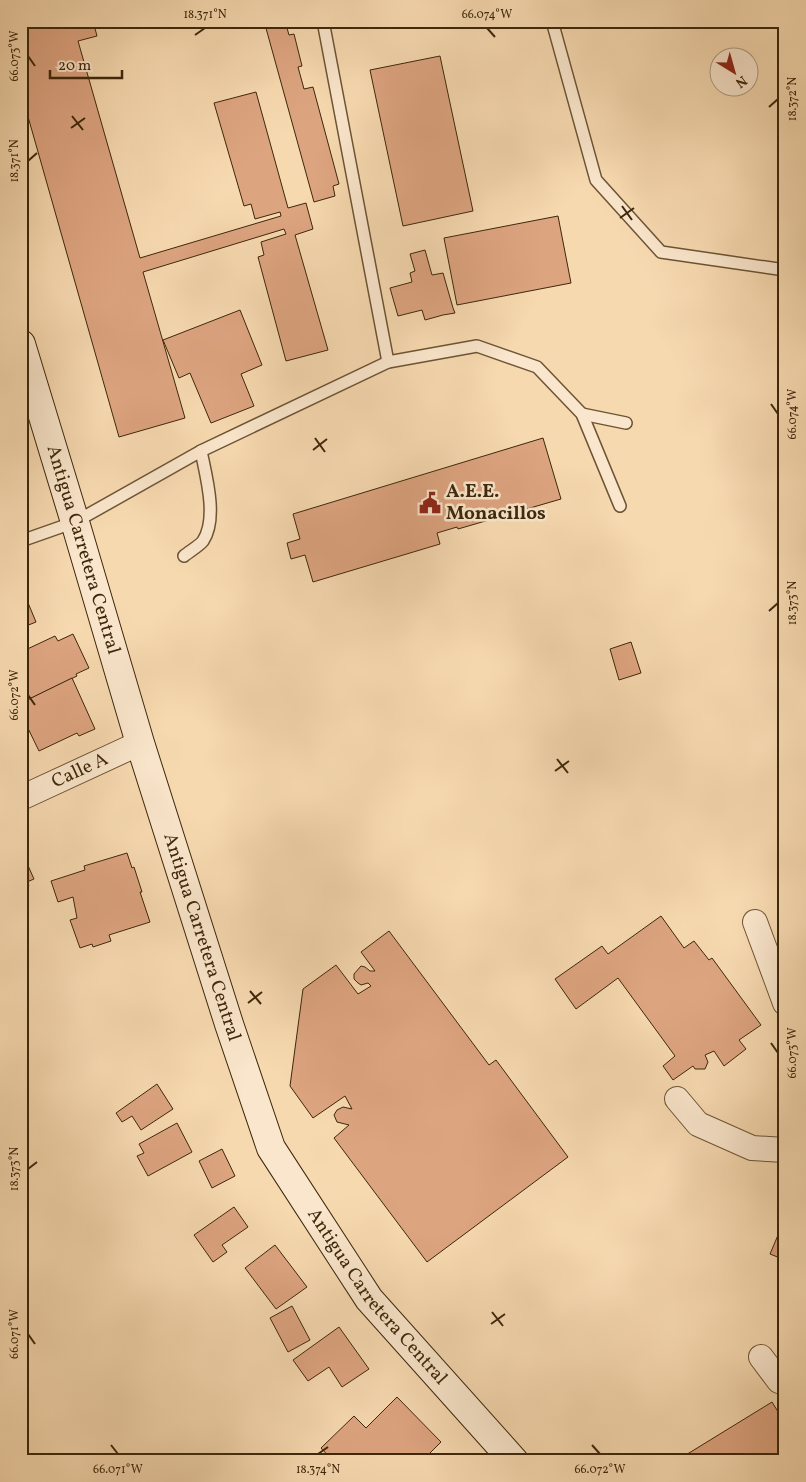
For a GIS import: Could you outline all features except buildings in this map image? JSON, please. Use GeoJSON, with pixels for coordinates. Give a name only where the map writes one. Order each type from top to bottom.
{"type":"FeatureCollection","features":[{"type":"Feature","properties":{"kind":"street","name":"Antigua Carretera Central"},"geometry":{"type":"LineString","coordinates":[[21,344],[140,743],[226,1016],[271,1148],[369,1299],[514,1461]]}},
{"type":"Feature","properties":{"kind":"street","name":"Calle A"},"geometry":{"type":"LineString","coordinates":[[21,798],[140,743]]}},
{"type":"Feature","properties":{"kind":"street"},"geometry":{"type":"LineString","coordinates":[[755,922],[785,1003]]}},
{"type":"Feature","properties":{"kind":"street"},"geometry":{"type":"LineString","coordinates":[[676,1099],[698,1124],[752,1148],[785,1150]]}},
{"type":"Feature","properties":{"kind":"street"},"geometry":{"type":"LineString","coordinates":[[761,1357],[779,1381],[785,1383]]}},
{"type":"Feature","properties":{"kind":"lane"},"geometry":{"type":"LineString","coordinates":[[323,21],[388,362]]}},
{"type":"Feature","properties":{"kind":"lane"},"geometry":{"type":"LineString","coordinates":[[552,21],[596,180],[661,252],[785,270]]}},
{"type":"Feature","properties":{"kind":"lane"},"geometry":{"type":"LineString","coordinates":[[21,541],[75,522],[201,451],[388,362],[477,346],[536,367],[582,414],[620,506]]}},
{"type":"Feature","properties":{"kind":"lane"},"geometry":{"type":"LineString","coordinates":[[582,414],[626,423]]}},
{"type":"Feature","properties":{"kind":"lane"},"geometry":{"type":"LineString","coordinates":[[184,556],[203,541],[211,520],[201,451]]}},
{"type":"Feature","properties":{"kind":"place","name":"A.E.E. Monacillos"},"geometry":{"type":"Point","coordinates":[430,503]}}]}
